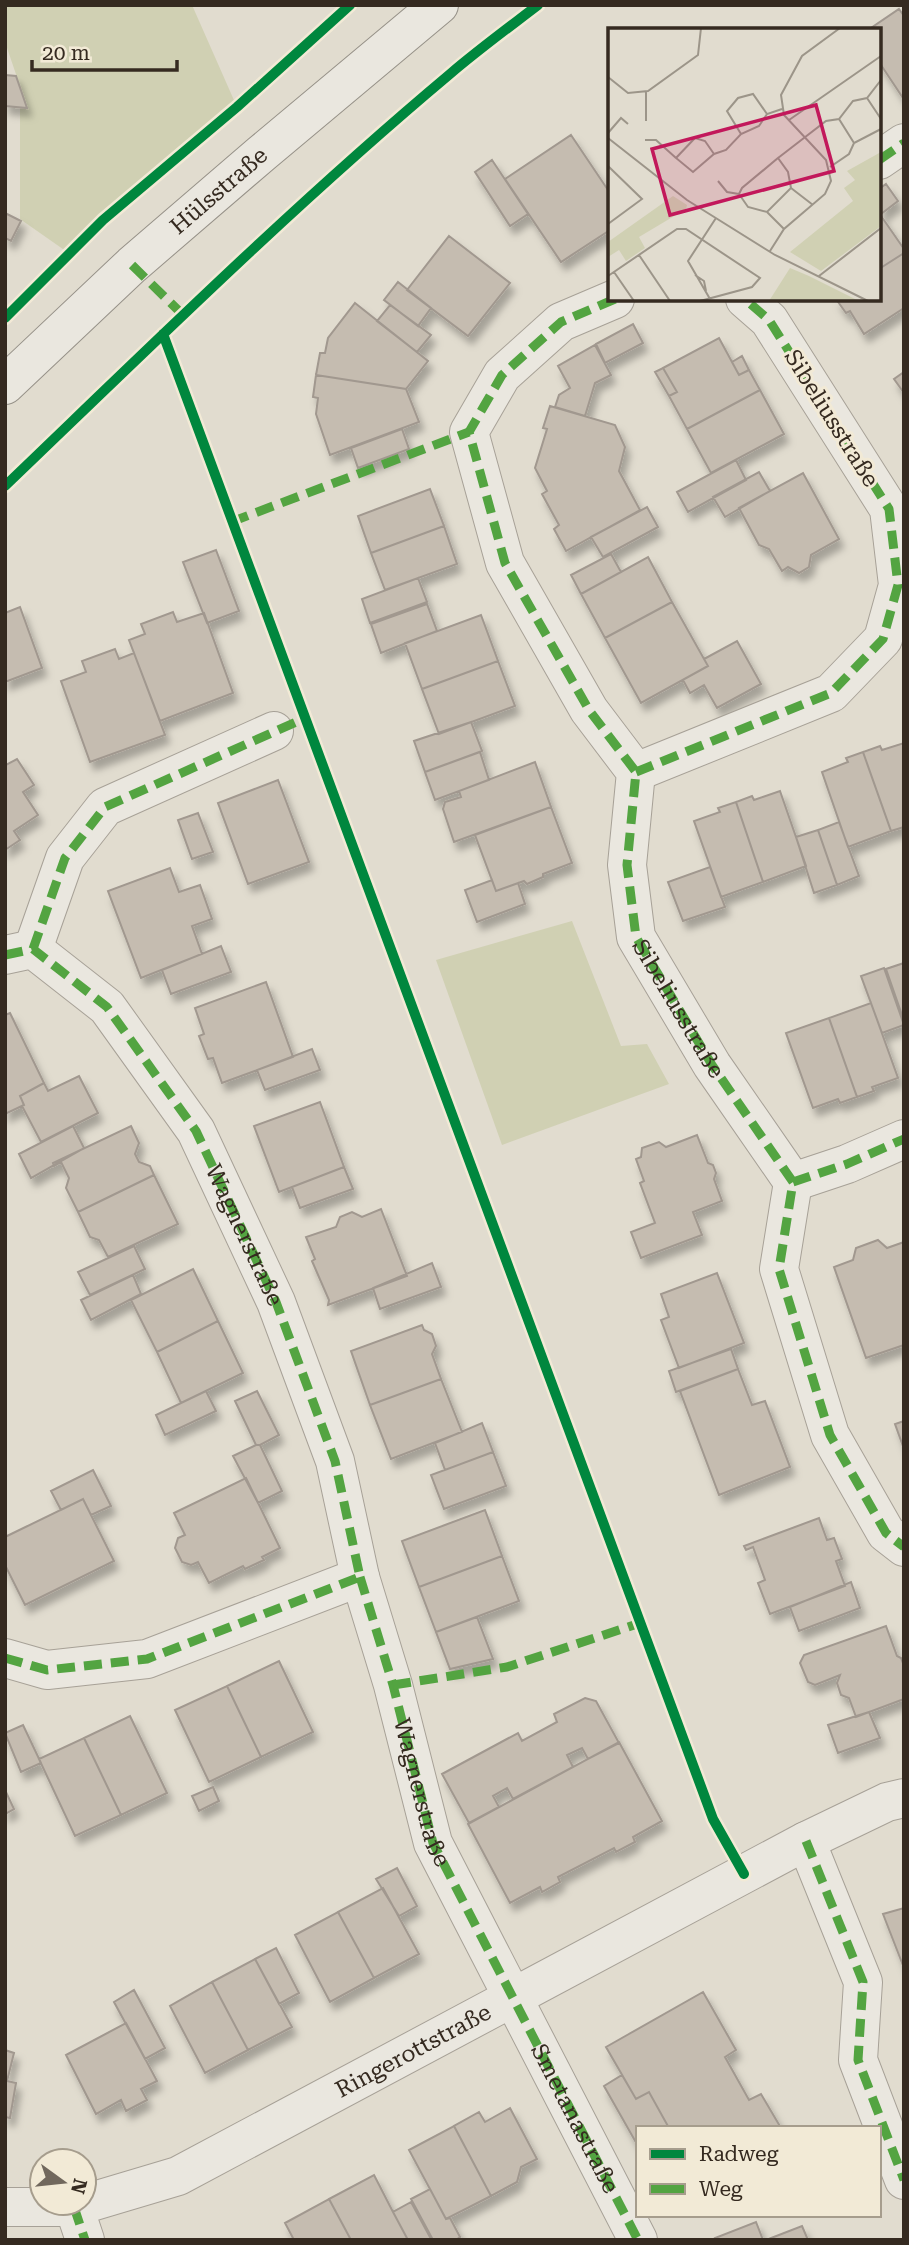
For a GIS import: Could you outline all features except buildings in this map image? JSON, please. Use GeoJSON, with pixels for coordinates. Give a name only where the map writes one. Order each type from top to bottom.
{"type":"FeatureCollection","features":[{"type":"Feature","properties":{"kind":"street","name":"Hülsstraße"},"geometry":{"type":"LineString","coordinates":[[5,386],[132,265],[439,5]]}},
{"type":"Feature","properties":{"kind":"street"},"geometry":{"type":"LineString","coordinates":[[881,159],[904,143]]}},
{"type":"Feature","properties":{"kind":"street"},"geometry":{"type":"LineString","coordinates":[[610,301],[561,322],[502,375],[469,432],[505,563],[589,710],[636,772]]}},
{"type":"Feature","properties":{"kind":"street","name":"Sibeliusstraße"},"geometry":{"type":"LineString","coordinates":[[747,301],[769,320],[889,509],[898,585],[883,639],[831,693],[636,772],[627,865],[635,937],[712,1065],[793,1182]]}},
{"type":"Feature","properties":{"kind":"street","name":"Wagnerstraße"},"geometry":{"type":"LineString","coordinates":[[274,731],[105,807],[65,858],[19,952],[107,1007],[196,1131],[276,1302],[335,1461],[360,1577],[393,1685],[432,1843],[513,1998]]}},
{"type":"Feature","properties":{"kind":"street"},"geometry":{"type":"LineString","coordinates":[[904,1139],[847,1164],[793,1182],[779,1269],[831,1435],[886,1533],[904,1547]]}},
{"type":"Feature","properties":{"kind":"street"},"geometry":{"type":"LineString","coordinates":[[5,1658],[47,1670],[147,1659],[360,1577]]}},
{"type":"Feature","properties":{"kind":"street","name":"Ringerottstraße"},"geometry":{"type":"LineString","coordinates":[[5,2207],[79,2223],[178,2176],[806,1841],[887,1802],[904,1798]]}},
{"type":"Feature","properties":{"kind":"street"},"geometry":{"type":"LineString","coordinates":[[806,1841],[863,1982],[858,2060],[904,2180]]}},
{"type":"Feature","properties":{"kind":"street","name":"Smetanastraße"},"geometry":{"type":"LineString","coordinates":[[513,1998],[638,2240]]}},
{"type":"Feature","properties":{"kind":"green space"},"geometry":{"type":"Polygon","coordinates":[[[5,5],[192,5],[237,107],[70,254],[20,219],[20,86],[5,42],[5,5]]]}},
{"type":"Feature","properties":{"kind":"green space"},"geometry":{"type":"Polygon","coordinates":[[[572,921],[621,1046],[647,1044],[669,1084],[502,1145],[436,960],[572,921]]]}},
{"type":"Feature","properties":{"kind":"marked path"},"geometry":{"type":"LineString","coordinates":[[881,159],[904,143]]}},
{"type":"Feature","properties":{"kind":"marked path"},"geometry":{"type":"LineString","coordinates":[[132,265],[182,314]]}},
{"type":"Feature","properties":{"kind":"marked path"},"geometry":{"type":"LineString","coordinates":[[610,301],[561,322],[502,375],[469,432],[505,563],[589,710],[636,772],[627,865],[636,937],[712,1065],[793,1182],[779,1269],[830,1435],[886,1533],[904,1547]]}},
{"type":"Feature","properties":{"kind":"marked path"},"geometry":{"type":"LineString","coordinates":[[636,772],[831,693],[883,639],[898,585],[889,509],[769,320],[747,301]]}},
{"type":"Feature","properties":{"kind":"marked path"},"geometry":{"type":"LineString","coordinates":[[231,522],[469,432]]}},
{"type":"Feature","properties":{"kind":"marked path"},"geometry":{"type":"LineString","coordinates":[[33,949],[65,858],[105,807],[305,718]]}},
{"type":"Feature","properties":{"kind":"marked path"},"geometry":{"type":"LineString","coordinates":[[5,955],[33,949],[107,1007],[196,1131],[276,1302],[335,1461],[360,1577],[147,1659],[47,1670],[5,1658]]}},
{"type":"Feature","properties":{"kind":"marked path"},"geometry":{"type":"LineString","coordinates":[[793,1182],[847,1164],[904,1139]]}},
{"type":"Feature","properties":{"kind":"marked path"},"geometry":{"type":"LineString","coordinates":[[360,1577],[393,1685],[433,1843],[638,2240]]}},
{"type":"Feature","properties":{"kind":"marked path"},"geometry":{"type":"LineString","coordinates":[[393,1685],[507,1667],[640,1623]]}},
{"type":"Feature","properties":{"kind":"marked path"},"geometry":{"type":"LineString","coordinates":[[806,1841],[863,1982],[858,2060],[904,2180]]}},
{"type":"Feature","properties":{"kind":"marked path"},"geometry":{"type":"LineString","coordinates":[[77,2217],[85,2240]]}},
{"type":"Feature","properties":{"kind":"cycle path"},"geometry":{"type":"LineString","coordinates":[[5,318],[103,220],[237,107],[350,5]]}},
{"type":"Feature","properties":{"kind":"cycle path"},"geometry":{"type":"LineString","coordinates":[[5,486],[224,276],[392,123],[538,5]]}},
{"type":"Feature","properties":{"kind":"cycle path"},"geometry":{"type":"LineString","coordinates":[[163,334],[713,1819],[744,1874]]}}]}
